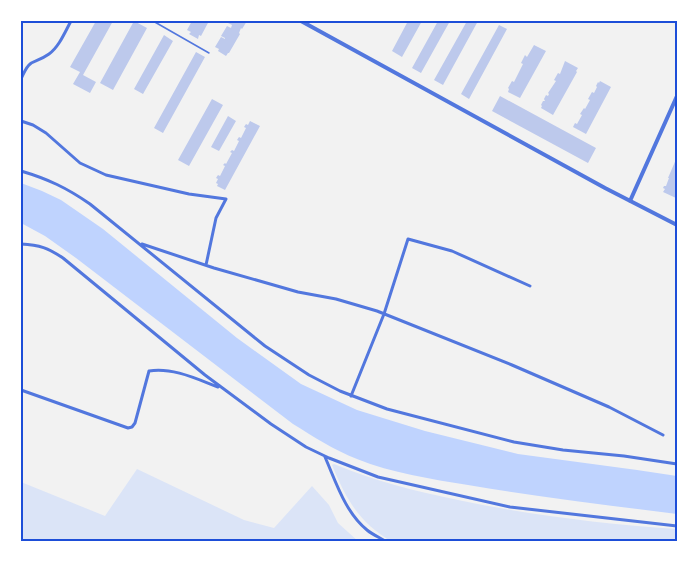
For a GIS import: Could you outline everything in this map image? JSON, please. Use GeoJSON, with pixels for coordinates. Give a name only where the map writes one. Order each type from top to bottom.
{"type":"FeatureCollection","features":[{"type":"Feature","properties":{"kind":"street"},"geometry":{"type":"LineString","coordinates":[[21,79],[30,63],[51,53],[58,45],[71,21]]}},
{"type":"Feature","properties":{"kind":"street"},"geometry":{"type":"LineString","coordinates":[[301,21],[677,225]]}},
{"type":"Feature","properties":{"kind":"street"},"geometry":{"type":"LineString","coordinates":[[630,201],[677,96]]}},
{"type":"Feature","properties":{"kind":"street"},"geometry":{"type":"LineString","coordinates":[[21,121],[46,133],[80,162],[106,175],[189,194],[226,199],[216,218],[206,266]]}},
{"type":"Feature","properties":{"kind":"street"},"geometry":{"type":"LineString","coordinates":[[21,171],[51,181],[90,204],[265,346],[309,375],[351,396],[387,409],[514,442],[677,464]]}},
{"type":"Feature","properties":{"kind":"street"},"geometry":{"type":"LineString","coordinates":[[351,396],[384,314],[408,239],[452,251],[530,286]]}},
{"type":"Feature","properties":{"kind":"street"},"geometry":{"type":"LineString","coordinates":[[137,242],[206,266],[297,292],[336,299],[384,314],[609,407],[663,435]]}},
{"type":"Feature","properties":{"kind":"street"},"geometry":{"type":"LineString","coordinates":[[21,244],[48,248],[63,258],[222,388],[306,447],[324,456],[378,477],[510,507],[677,526]]}},
{"type":"Feature","properties":{"kind":"street"},"geometry":{"type":"LineString","coordinates":[[21,390],[128,428],[135,423],[149,371],[179,373],[222,388]]}},
{"type":"Feature","properties":{"kind":"street"},"geometry":{"type":"LineString","coordinates":[[324,456],[353,514],[368,531],[387,542]]}},
{"type":"Feature","properties":{"kind":"lane"},"geometry":{"type":"LineString","coordinates":[[153,21],[209,53]]}},
{"type":"Feature","properties":{"kind":"shaded area"},"geometry":{"type":"Polygon","coordinates":[[[332,465],[364,476],[442,497],[567,518],[677,529],[677,542],[392,542],[371,527],[355,509],[338,478],[332,465]]]}},
{"type":"Feature","properties":{"kind":"shaded area"},"geometry":{"type":"Polygon","coordinates":[[[137,469],[244,520],[274,528],[312,486],[329,505],[338,523],[359,542],[21,542],[21,482],[105,516],[137,469]]]}},
{"type":"Feature","properties":{"kind":"water"},"geometry":{"type":"Polygon","coordinates":[[[21,183],[61,200],[103,229],[237,338],[301,384],[357,410],[425,431],[518,454],[677,476],[677,514],[426,478],[384,468],[340,452],[293,424],[76,258],[45,236],[21,223],[21,183]]]}},
{"type":"Feature","properties":{"kind":"building"},"geometry":{"type":"Polygon","coordinates":[[[96,21],[113,21],[83,75],[96,82],[90,93],[73,84],[80,72],[70,67],[96,21]]]}},
{"type":"Feature","properties":{"kind":"building"},"geometry":{"type":"Polygon","coordinates":[[[134,21],[147,28],[113,90],[100,83],[134,21]]]}},
{"type":"Feature","properties":{"kind":"building"},"geometry":{"type":"Polygon","coordinates":[[[192,21],[209,21],[198,39],[189,34],[191,32],[187,30],[192,21]]]}},
{"type":"Feature","properties":{"kind":"building"},"geometry":{"type":"Polygon","coordinates":[[[229,21],[247,21],[226,56],[215,47],[221,37],[225,39],[221,36],[227,26],[231,28],[229,21]]]}},
{"type":"Feature","properties":{"kind":"building"},"geometry":{"type":"Polygon","coordinates":[[[408,21],[422,21],[402,57],[392,51],[408,21]]]}},
{"type":"Feature","properties":{"kind":"building"},"geometry":{"type":"Polygon","coordinates":[[[438,21],[450,21],[421,73],[412,68],[438,21]]]}},
{"type":"Feature","properties":{"kind":"building"},"geometry":{"type":"Polygon","coordinates":[[[467,21],[478,21],[443,85],[434,80],[467,21]]]}},
{"type":"Feature","properties":{"kind":"building"},"geometry":{"type":"Polygon","coordinates":[[[499,25],[507,29],[469,99],[461,94],[499,25]]]}},
{"type":"Feature","properties":{"kind":"building"},"geometry":{"type":"Polygon","coordinates":[[[164,35],[173,41],[143,94],[134,89],[164,35]]]}},
{"type":"Feature","properties":{"kind":"building"},"geometry":{"type":"Polygon","coordinates":[[[534,45],[546,51],[520,98],[508,92],[508,88],[512,81],[514,82],[525,55],[527,57],[534,45]]]}},
{"type":"Feature","properties":{"kind":"building"},"geometry":{"type":"Polygon","coordinates":[[[196,52],[205,57],[163,133],[154,128],[196,52]]]}},
{"type":"Feature","properties":{"kind":"building"},"geometry":{"type":"Polygon","coordinates":[[[565,61],[578,68],[553,115],[541,108],[541,105],[556,81],[554,80],[558,73],[560,74],[565,61]]]}},
{"type":"Feature","properties":{"kind":"building"},"geometry":{"type":"Polygon","coordinates":[[[600,81],[611,87],[586,134],[573,127],[575,123],[577,124],[582,115],[580,114],[590,100],[588,99],[600,81]]]}},
{"type":"Feature","properties":{"kind":"building"},"geometry":{"type":"Polygon","coordinates":[[[500,96],[596,148],[588,163],[492,111],[500,96]]]}},
{"type":"Feature","properties":{"kind":"building"},"geometry":{"type":"Polygon","coordinates":[[[212,99],[223,105],[189,166],[178,160],[212,99]]]}},
{"type":"Feature","properties":{"kind":"building"},"geometry":{"type":"Polygon","coordinates":[[[228,116],[236,121],[219,151],[211,147],[228,116]]]}},
{"type":"Feature","properties":{"kind":"building"},"geometry":{"type":"Polygon","coordinates":[[[250,121],[260,126],[225,190],[217,186],[218,179],[216,178],[220,176],[225,166],[223,165],[232,153],[230,152],[234,151],[239,141],[237,140],[241,138],[246,128],[244,127],[250,121]]]}},
{"type":"Feature","properties":{"kind":"building"},"geometry":{"type":"Polygon","coordinates":[[[677,157],[676,198],[663,192],[665,189],[663,188],[666,186],[677,157]]]}}]}
